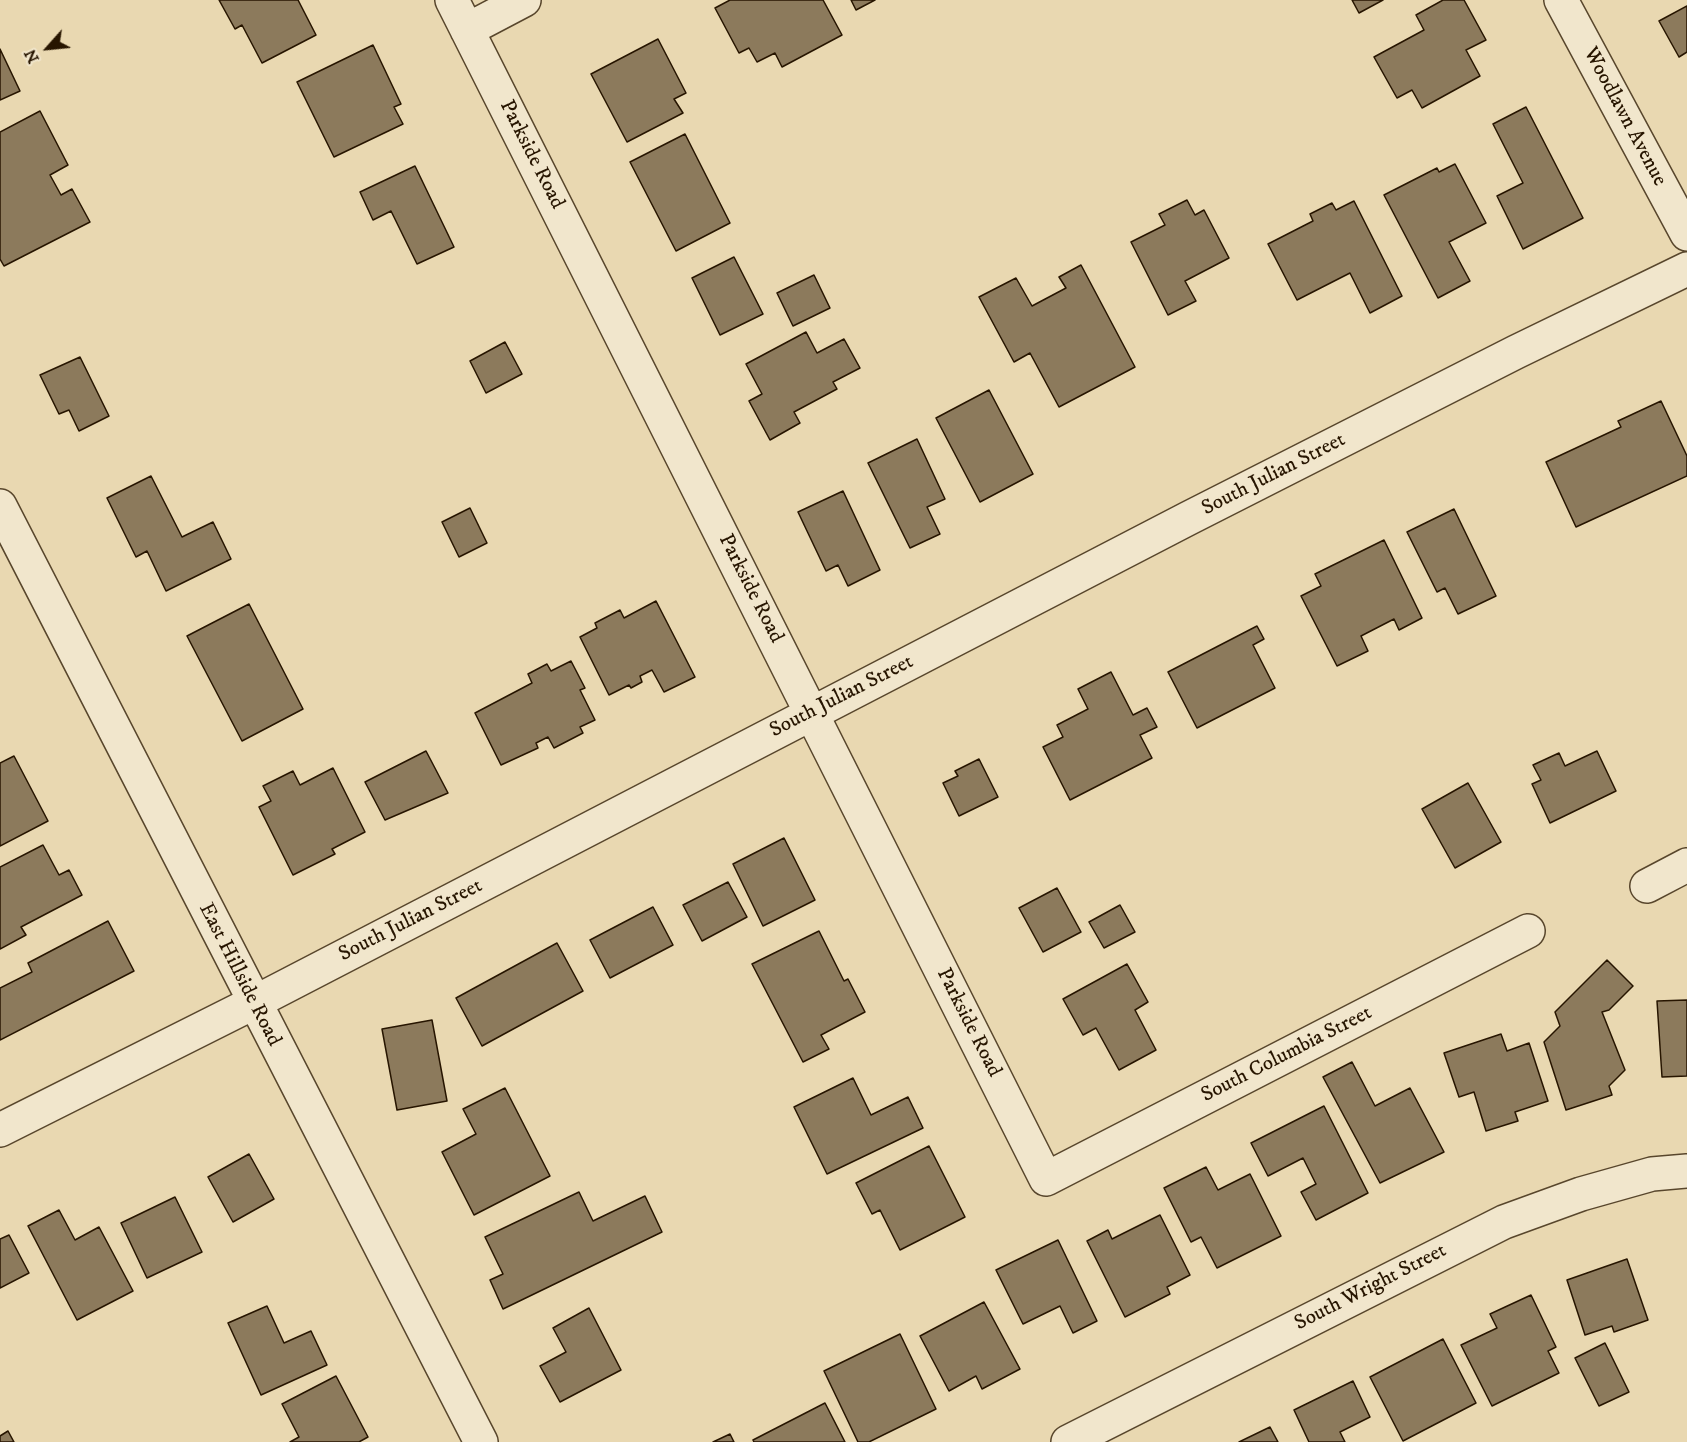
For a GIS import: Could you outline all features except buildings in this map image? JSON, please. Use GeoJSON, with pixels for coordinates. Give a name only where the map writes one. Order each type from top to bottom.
{"type":"FeatureCollection","features":[{"type":"Feature","properties":{"kind":"street","name":"Parkside Road"},"geometry":{"type":"LineString","coordinates":[[452,0],[1046,1179]]}},
{"type":"Feature","properties":{"kind":"street"},"geometry":{"type":"LineString","coordinates":[[467,30],[524,0]]}},
{"type":"Feature","properties":{"kind":"street","name":"Woodlawn Avenue"},"geometry":{"type":"LineString","coordinates":[[1561,0],[1687,234]]}},
{"type":"Feature","properties":{"kind":"street","name":"South Julian Street"},"geometry":{"type":"LineString","coordinates":[[0,1130],[253,1003],[1516,352],[1687,269]]}},
{"type":"Feature","properties":{"kind":"street","name":"East Hillside Road"},"geometry":{"type":"LineString","coordinates":[[0,506],[253,1003],[481,1442]]}},
{"type":"Feature","properties":{"kind":"street"},"geometry":{"type":"LineString","coordinates":[[1647,886],[1687,865]]}},
{"type":"Feature","properties":{"kind":"street","name":"South Columbia Street"},"geometry":{"type":"LineString","coordinates":[[1046,1179],[1528,931]]}},
{"type":"Feature","properties":{"kind":"street","name":"South Wright Street"},"geometry":{"type":"LineString","coordinates":[[1068,1442],[1504,1222],[1581,1194],[1652,1174],[1687,1171]]}}]}
